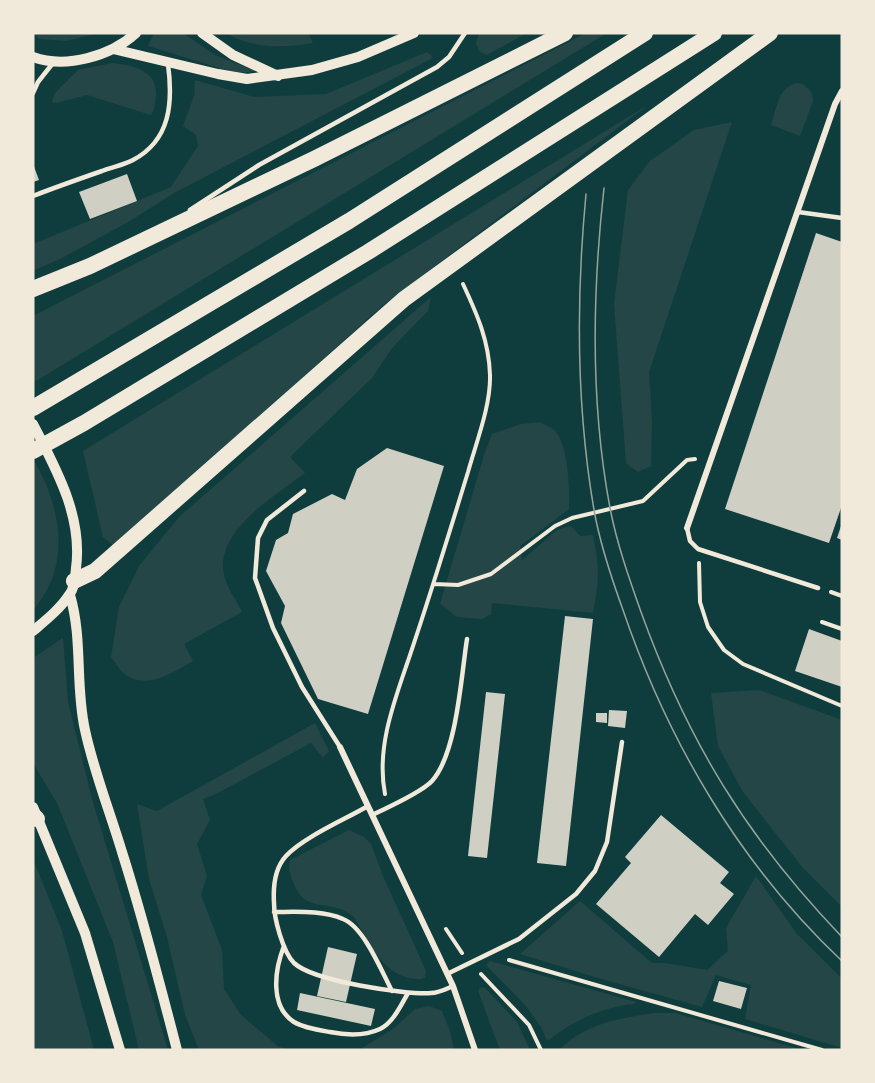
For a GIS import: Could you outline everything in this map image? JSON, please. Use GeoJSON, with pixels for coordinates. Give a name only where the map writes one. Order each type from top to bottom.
{"type":"FeatureCollection","features":[{"type":"Feature","properties":{"kind":"highway"},"geometry":{"type":"LineString","coordinates":[[33,290],[138,244],[314,159],[565,33]]}},
{"type":"Feature","properties":{"kind":"highway"},"geometry":{"type":"LineString","coordinates":[[33,408],[349,221],[645,33]]}},
{"type":"Feature","properties":{"kind":"highway"},"geometry":{"type":"LineString","coordinates":[[33,451],[84,423],[368,252],[714,33]]}},
{"type":"Feature","properties":{"kind":"highway"},"geometry":{"type":"LineString","coordinates":[[72,588],[95,571],[404,300],[770,33]]}},
{"type":"Feature","properties":{"kind":"street"},"geometry":{"type":"LineString","coordinates":[[33,57],[54,62],[86,59],[113,49],[136,33]]}},
{"type":"Feature","properties":{"kind":"street"},"geometry":{"type":"LineString","coordinates":[[202,33],[233,55],[278,76]]}},
{"type":"Feature","properties":{"kind":"street"},"geometry":{"type":"LineString","coordinates":[[113,49],[247,79],[312,70],[358,57],[414,33]]}},
{"type":"Feature","properties":{"kind":"street"},"geometry":{"type":"LineString","coordinates":[[687,528],[835,104],[842,91]]}},
{"type":"Feature","properties":{"kind":"street"},"geometry":{"type":"LineString","coordinates":[[33,424],[57,471],[76,523],[78,555],[72,588],[84,729],[139,907],[177,1050]]}},
{"type":"Feature","properties":{"kind":"street"},"geometry":{"type":"LineString","coordinates":[[33,631],[51,616],[72,588]]}},
{"type":"Feature","properties":{"kind":"street"},"geometry":{"type":"LineString","coordinates":[[340,747],[392,862],[453,986],[475,1050]]}},
{"type":"Feature","properties":{"kind":"street"},"geometry":{"type":"LineString","coordinates":[[34,814],[85,933],[120,1050]]}},
{"type":"Feature","properties":{"kind":"lane"},"geometry":{"type":"LineString","coordinates":[[138,244],[259,165],[437,67],[449,57],[465,33]]}},
{"type":"Feature","properties":{"kind":"lane"},"geometry":{"type":"LineString","coordinates":[[33,93],[54,62]]}},
{"type":"Feature","properties":{"kind":"lane"},"geometry":{"type":"LineString","coordinates":[[33,196],[133,160],[153,146],[166,125],[170,109],[171,87],[168,62]]}},
{"type":"Feature","properties":{"kind":"lane"},"geometry":{"type":"LineString","coordinates":[[798,212],[842,218]]}},
{"type":"Feature","properties":{"kind":"lane"},"geometry":{"type":"LineString","coordinates":[[304,491],[267,520],[258,538],[255,578],[273,628],[302,687],[340,747]]}},
{"type":"Feature","properties":{"kind":"lane"},"geometry":{"type":"LineString","coordinates":[[687,528],[690,541],[699,549],[818,588]]}},
{"type":"Feature","properties":{"kind":"lane"},"geometry":{"type":"LineString","coordinates":[[372,815],[430,782],[442,767],[452,741],[467,639]]}},
{"type":"Feature","properties":{"kind":"lane"},"geometry":{"type":"LineString","coordinates":[[447,974],[519,939],[576,894],[595,871],[607,843],[622,742]]}},
{"type":"Feature","properties":{"kind":"lane"},"geometry":{"type":"LineString","coordinates":[[368,806],[301,844],[285,856],[278,867],[273,886],[274,912],[284,946],[294,963],[313,974],[392,992],[434,993],[453,986]]}},
{"type":"Feature","properties":{"kind":"lane"},"geometry":{"type":"LineString","coordinates":[[274,912],[328,915],[345,919],[356,928],[392,992]]}},
{"type":"Feature","properties":{"kind":"lane"},"geometry":{"type":"LineString","coordinates":[[284,946],[276,977],[278,998],[282,1012],[295,1023],[337,1033],[364,1034],[381,1029],[394,1017],[408,993]]}},
{"type":"Feature","properties":{"kind":"path"},"geometry":{"type":"LineString","coordinates":[[434,584],[458,585],[491,574],[555,526],[572,518],[643,501],[687,460],[711,456]]}},
{"type":"Feature","properties":{"kind":"path"},"geometry":{"type":"LineString","coordinates":[[699,549],[700,602],[708,627],[724,650],[742,664],[842,706]]}},
{"type":"Feature","properties":{"kind":"path"},"geometry":{"type":"LineString","coordinates":[[822,622],[842,629]]}},
{"type":"Feature","properties":{"kind":"path"},"geometry":{"type":"LineString","coordinates":[[454,942],[488,954],[822,1050]]}},
{"type":"Feature","properties":{"kind":"shaded area"},"geometry":{"type":"Polygon","coordinates":[[[33,33],[98,33],[66,41],[39,39],[33,33]]]}},
{"type":"Feature","properties":{"kind":"shaded area"},"geometry":{"type":"Polygon","coordinates":[[[154,33],[183,33],[215,55],[256,71],[240,73],[226,70],[148,46],[154,33]]]}},
{"type":"Feature","properties":{"kind":"shaded area"},"geometry":{"type":"Polygon","coordinates":[[[226,33],[308,33],[313,43],[291,46],[257,45],[226,33]]]}},
{"type":"Feature","properties":{"kind":"shaded area"},"geometry":{"type":"Polygon","coordinates":[[[479,33],[527,33],[487,55],[479,51],[476,43],[479,33]]]}},
{"type":"Feature","properties":{"kind":"shaded area"},"geometry":{"type":"Polygon","coordinates":[[[586,33],[607,33],[36,381],[33,379],[33,316],[586,33]]]}},
{"type":"Feature","properties":{"kind":"shaded area"},"geometry":{"type":"Polygon","coordinates":[[[427,52],[432,56],[431,59],[174,193],[130,221],[33,271],[33,244],[171,187],[198,146],[196,135],[183,126],[194,96],[195,80],[254,97],[326,94],[427,52]]]}},
{"type":"Feature","properties":{"kind":"shaded area"},"geometry":{"type":"Polygon","coordinates":[[[112,63],[135,67],[153,80],[156,96],[151,115],[87,95],[52,102],[55,93],[78,70],[112,63]]]}},
{"type":"Feature","properties":{"kind":"shaded area"},"geometry":{"type":"Polygon","coordinates":[[[799,83],[809,90],[813,101],[800,136],[771,125],[782,93],[792,85],[799,83]]]}},
{"type":"Feature","properties":{"kind":"shaded area"},"geometry":{"type":"Polygon","coordinates":[[[648,105],[382,306],[114,546],[103,537],[83,451],[648,105]]]}},
{"type":"Feature","properties":{"kind":"shaded area"},"geometry":{"type":"Polygon","coordinates":[[[732,122],[649,372],[652,422],[651,466],[638,472],[626,463],[614,304],[628,190],[650,161],[694,130],[732,122]]]}},
{"type":"Feature","properties":{"kind":"shaded area"},"geometry":{"type":"Polygon","coordinates":[[[431,297],[428,311],[392,348],[372,378],[290,457],[305,473],[249,517],[236,531],[227,546],[223,562],[225,578],[242,612],[184,644],[193,661],[177,670],[161,678],[143,681],[124,674],[111,657],[119,607],[139,566],[179,517],[431,297]]]}},
{"type":"Feature","properties":{"kind":"shaded area"},"geometry":{"type":"Polygon","coordinates":[[[540,422],[556,432],[563,447],[566,458],[569,509],[520,546],[522,560],[557,530],[571,526],[580,536],[593,535],[598,574],[593,613],[492,603],[491,614],[482,619],[457,617],[440,604],[492,434],[521,424],[540,422]]]}},
{"type":"Feature","properties":{"kind":"shaded area"},"geometry":{"type":"Polygon","coordinates":[[[33,459],[52,502],[56,517],[58,549],[52,579],[33,611],[33,459]]]}},
{"type":"Feature","properties":{"kind":"shaded area"},"geometry":{"type":"Polygon","coordinates":[[[63,638],[68,702],[92,799],[168,1050],[139,1050],[113,942],[57,803],[33,763],[33,658],[63,638]]]}},
{"type":"Feature","properties":{"kind":"shaded area"},"geometry":{"type":"Polygon","coordinates":[[[759,690],[842,720],[842,907],[803,868],[743,792],[718,746],[711,693],[759,690]]]}},
{"type":"Feature","properties":{"kind":"shaded area"},"geometry":{"type":"Polygon","coordinates":[[[315,723],[329,751],[323,758],[311,743],[203,799],[210,820],[197,844],[207,876],[201,895],[222,950],[224,989],[241,1015],[279,1047],[292,1050],[199,1050],[185,1015],[167,937],[149,879],[137,804],[157,811],[315,723]]]}},
{"type":"Feature","properties":{"kind":"shaded area"},"geometry":{"type":"Polygon","coordinates":[[[349,830],[364,837],[371,844],[426,971],[422,979],[409,978],[388,967],[373,949],[354,917],[346,911],[305,900],[294,884],[289,866],[290,860],[349,830]]]}},
{"type":"Feature","properties":{"kind":"shaded area"},"geometry":{"type":"Polygon","coordinates":[[[33,859],[62,931],[94,1050],[33,1050],[33,859]]]}},
{"type":"Feature","properties":{"kind":"shaded area"},"geometry":{"type":"Polygon","coordinates":[[[756,876],[797,934],[842,979],[842,1048],[745,1019],[751,985],[716,975],[702,1007],[520,954],[580,901],[652,963],[707,970],[728,951],[726,928],[756,876]]]}},
{"type":"Feature","properties":{"kind":"shaded area"},"geometry":{"type":"Polygon","coordinates":[[[490,961],[636,1002],[600,1011],[568,1026],[549,1040],[546,1039],[541,1027],[526,1006],[486,965],[490,961]]]}},
{"type":"Feature","properties":{"kind":"shaded area"},"geometry":{"type":"Polygon","coordinates":[[[480,987],[485,988],[517,1022],[530,1050],[500,1050],[478,991],[480,987]]]}},
{"type":"Feature","properties":{"kind":"shaded area"},"geometry":{"type":"Polygon","coordinates":[[[429,1006],[442,1011],[454,1050],[359,1050],[393,1029],[415,1009],[429,1006]]]}},
{"type":"Feature","properties":{"kind":"shaded area"},"geometry":{"type":"Polygon","coordinates":[[[675,1013],[803,1050],[559,1050],[591,1028],[628,1017],[675,1013]]]}},
{"type":"Feature","properties":{"kind":"building"},"geometry":{"type":"Polygon","coordinates":[[[33,164],[39,180],[33,182],[33,164]]]}},
{"type":"Feature","properties":{"kind":"building"},"geometry":{"type":"Polygon","coordinates":[[[127,174],[137,201],[90,219],[79,192],[127,174]]]}},
{"type":"Feature","properties":{"kind":"building"},"geometry":{"type":"Polygon","coordinates":[[[816,233],[842,242],[842,505],[829,543],[725,509],[816,233]]]}},
{"type":"Feature","properties":{"kind":"building"},"geometry":{"type":"Polygon","coordinates":[[[387,448],[444,466],[368,714],[318,699],[281,623],[285,606],[266,571],[276,540],[288,533],[293,514],[332,494],[345,500],[357,469],[387,448]]]}},
{"type":"Feature","properties":{"kind":"building"},"geometry":{"type":"Polygon","coordinates":[[[842,523],[842,540],[837,538],[842,523]]]}},
{"type":"Feature","properties":{"kind":"building"},"geometry":{"type":"Polygon","coordinates":[[[565,616],[593,619],[566,866],[537,863],[565,616]]]}},
{"type":"Feature","properties":{"kind":"building"},"geometry":{"type":"Polygon","coordinates":[[[809,629],[842,641],[842,687],[795,671],[809,629]]]}},
{"type":"Feature","properties":{"kind":"building"},"geometry":{"type":"Polygon","coordinates":[[[486,692],[505,694],[487,858],[468,856],[486,692]]]}},
{"type":"Feature","properties":{"kind":"building"},"geometry":{"type":"Polygon","coordinates":[[[609,710],[627,711],[625,728],[608,726],[609,710]]]}},
{"type":"Feature","properties":{"kind":"building"},"geometry":{"type":"Polygon","coordinates":[[[596,713],[607,713],[607,723],[596,722],[596,713]]]}},
{"type":"Feature","properties":{"kind":"building"},"geometry":{"type":"Polygon","coordinates":[[[661,815],[729,872],[720,883],[734,894],[708,925],[695,914],[659,957],[596,904],[631,863],[625,857],[661,815]]]}},
{"type":"Feature","properties":{"kind":"building"},"geometry":{"type":"Polygon","coordinates":[[[328,947],[357,954],[346,1002],[317,996],[328,947]]]}},
{"type":"Feature","properties":{"kind":"building"},"geometry":{"type":"Polygon","coordinates":[[[719,981],[747,988],[741,1009],[713,1001],[719,981]]]}},
{"type":"Feature","properties":{"kind":"building"},"geometry":{"type":"Polygon","coordinates":[[[300,993],[375,1009],[371,1026],[297,1010],[300,993]]]}},
{"type":"Feature","properties":{"kind":"tram line"},"geometry":{"type":"LineString","coordinates":[[604,188],[595,308],[596,388],[610,508],[624,561],[659,659],[700,746],[749,825],[777,863],[842,937]]}},
{"type":"Feature","properties":{"kind":"tram line"},"geometry":{"type":"LineString","coordinates":[[586,194],[579,312],[581,392],[588,471],[596,523],[614,585],[641,659],[662,707],[711,799],[771,884],[805,924],[842,961]]}}]}
